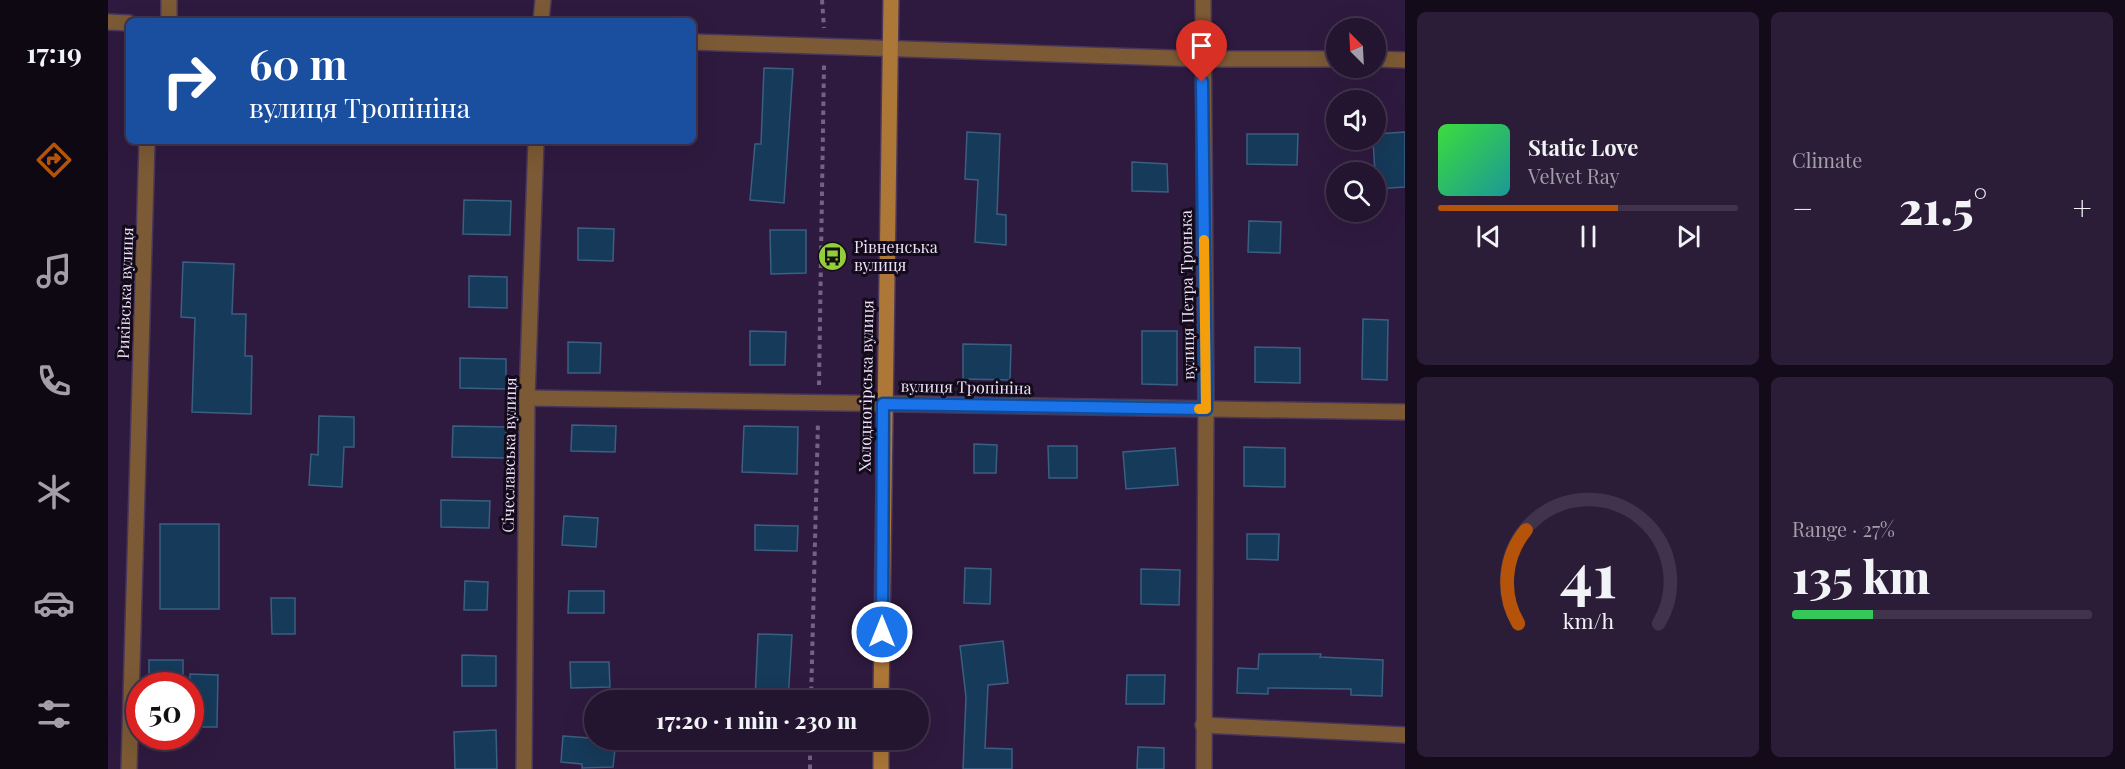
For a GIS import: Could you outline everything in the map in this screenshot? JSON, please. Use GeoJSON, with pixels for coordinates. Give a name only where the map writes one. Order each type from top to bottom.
{"type":"FeatureCollection","features":[{"type":"Feature","properties":{"kind":"main road","name":"Холодногірська вулиця"},"geometry":{"type":"LineString","coordinates":[[881,690],[883,404],[891,0]]}},
{"type":"Feature","properties":{"kind":"main road"},"geometry":{"type":"LineString","coordinates":[[881,750],[881,769]]}},
{"type":"Feature","properties":{"kind":"street"},"geometry":{"type":"LineString","coordinates":[[169,0],[169,18]]}},
{"type":"Feature","properties":{"kind":"street"},"geometry":{"type":"LineString","coordinates":[[541,18],[543,0]]}},
{"type":"Feature","properties":{"kind":"street","name":"вулиця Петра Тронька"},"geometry":{"type":"LineString","coordinates":[[1203,0],[1206,409],[1204,769]]}},
{"type":"Feature","properties":{"kind":"street"},"geometry":{"type":"LineString","coordinates":[[108,22],[126,23]]}},
{"type":"Feature","properties":{"kind":"street"},"geometry":{"type":"LineString","coordinates":[[696,42],[1202,59],[1326,59]]}},
{"type":"Feature","properties":{"kind":"street"},"geometry":{"type":"LineString","coordinates":[[1386,59],[1405,60]]}},
{"type":"Feature","properties":{"kind":"street","name":"Риківська вулиця"},"geometry":{"type":"LineString","coordinates":[[129,769],[147,144]]}},
{"type":"Feature","properties":{"kind":"street","name":"Січеславська вулиця"},"geometry":{"type":"LineString","coordinates":[[524,769],[527,398],[536,144]]}},
{"type":"Feature","properties":{"kind":"street","name":"вулиця Тропініна"},"geometry":{"type":"LineString","coordinates":[[527,398],[1405,412]]}},
{"type":"Feature","properties":{"kind":"street"},"geometry":{"type":"LineString","coordinates":[[1203,725],[1405,735]]}},
{"type":"Feature","properties":{"kind":"path"},"geometry":{"type":"LineString","coordinates":[[811,690],[824,45],[822,0]]}},
{"type":"Feature","properties":{"kind":"path"},"geometry":{"type":"LineString","coordinates":[[810,750],[810,769]]}},
{"type":"Feature","properties":{"kind":"building"},"geometry":{"type":"Polygon","coordinates":[[[764,68],[793,69],[784,203],[750,200],[755,144],[761,144],[764,68]]]}},
{"type":"Feature","properties":{"kind":"building"},"geometry":{"type":"Polygon","coordinates":[[[967,132],[1000,134],[997,214],[1006,215],[1006,245],[975,242],[978,180],[965,179],[967,132]]]}},
{"type":"Feature","properties":{"kind":"building"},"geometry":{"type":"Polygon","coordinates":[[[1405,132],[1405,187],[1386,188],[1386,162],[1374,162],[1374,150],[1386,150],[1386,133],[1405,132]]]}},
{"type":"Feature","properties":{"kind":"building"},"geometry":{"type":"Polygon","coordinates":[[[1247,134],[1298,134],[1297,165],[1247,164],[1247,134]]]}},
{"type":"Feature","properties":{"kind":"building"},"geometry":{"type":"Polygon","coordinates":[[[1132,162],[1167,164],[1168,192],[1132,191],[1132,162]]]}},
{"type":"Feature","properties":{"kind":"building"},"geometry":{"type":"Polygon","coordinates":[[[464,200],[511,201],[510,235],[463,234],[464,200]]]}},
{"type":"Feature","properties":{"kind":"building"},"geometry":{"type":"Polygon","coordinates":[[[1249,221],[1281,222],[1280,253],[1248,252],[1249,221]]]}},
{"type":"Feature","properties":{"kind":"building"},"geometry":{"type":"Polygon","coordinates":[[[578,228],[614,229],[613,261],[578,260],[578,228]]]}},
{"type":"Feature","properties":{"kind":"building"},"geometry":{"type":"Polygon","coordinates":[[[770,230],[806,230],[806,273],[771,274],[770,230]]]}},
{"type":"Feature","properties":{"kind":"building"},"geometry":{"type":"Polygon","coordinates":[[[183,262],[234,264],[232,314],[246,314],[245,356],[252,356],[251,414],[192,412],[195,318],[181,317],[183,262]]]}},
{"type":"Feature","properties":{"kind":"building"},"geometry":{"type":"Polygon","coordinates":[[[469,276],[507,277],[507,308],[469,307],[469,276]]]}},
{"type":"Feature","properties":{"kind":"building"},"geometry":{"type":"Polygon","coordinates":[[[1363,319],[1388,320],[1387,380],[1362,379],[1363,319]]]}},
{"type":"Feature","properties":{"kind":"building"},"geometry":{"type":"Polygon","coordinates":[[[750,331],[786,332],[785,365],[750,365],[750,331]]]}},
{"type":"Feature","properties":{"kind":"building"},"geometry":{"type":"Polygon","coordinates":[[[1142,331],[1177,331],[1177,385],[1142,384],[1142,331]]]}},
{"type":"Feature","properties":{"kind":"building"},"geometry":{"type":"Polygon","coordinates":[[[568,342],[601,343],[600,373],[568,373],[568,342]]]}},
{"type":"Feature","properties":{"kind":"building"},"geometry":{"type":"Polygon","coordinates":[[[963,344],[1011,345],[1010,380],[963,379],[963,344]]]}},
{"type":"Feature","properties":{"kind":"building"},"geometry":{"type":"Polygon","coordinates":[[[1255,347],[1300,348],[1300,383],[1255,382],[1255,347]]]}},
{"type":"Feature","properties":{"kind":"building"},"geometry":{"type":"Polygon","coordinates":[[[460,358],[506,359],[506,389],[460,388],[460,358]]]}},
{"type":"Feature","properties":{"kind":"building"},"geometry":{"type":"Polygon","coordinates":[[[319,416],[354,417],[354,447],[344,447],[342,487],[309,485],[311,454],[318,455],[319,416]]]}},
{"type":"Feature","properties":{"kind":"building"},"geometry":{"type":"Polygon","coordinates":[[[572,425],[616,426],[615,452],[571,451],[572,425]]]}},
{"type":"Feature","properties":{"kind":"building"},"geometry":{"type":"Polygon","coordinates":[[[453,426],[506,427],[505,458],[452,457],[453,426]]]}},
{"type":"Feature","properties":{"kind":"building"},"geometry":{"type":"Polygon","coordinates":[[[744,426],[798,427],[797,474],[742,472],[744,426]]]}},
{"type":"Feature","properties":{"kind":"building"},"geometry":{"type":"Polygon","coordinates":[[[974,444],[997,445],[996,473],[974,473],[974,444]]]}},
{"type":"Feature","properties":{"kind":"building"},"geometry":{"type":"Polygon","coordinates":[[[1048,446],[1077,446],[1077,478],[1049,478],[1048,446]]]}},
{"type":"Feature","properties":{"kind":"building"},"geometry":{"type":"Polygon","coordinates":[[[1244,447],[1285,448],[1285,487],[1244,486],[1244,447]]]}},
{"type":"Feature","properties":{"kind":"building"},"geometry":{"type":"Polygon","coordinates":[[[1175,448],[1178,485],[1126,489],[1123,452],[1175,448]]]}},
{"type":"Feature","properties":{"kind":"building"},"geometry":{"type":"Polygon","coordinates":[[[441,500],[490,501],[489,528],[441,527],[441,500]]]}},
{"type":"Feature","properties":{"kind":"building"},"geometry":{"type":"Polygon","coordinates":[[[564,516],[598,518],[596,547],[562,545],[564,516]]]}},
{"type":"Feature","properties":{"kind":"building"},"geometry":{"type":"Polygon","coordinates":[[[160,524],[219,524],[219,609],[160,609],[160,524]]]}},
{"type":"Feature","properties":{"kind":"building"},"geometry":{"type":"Polygon","coordinates":[[[755,525],[798,526],[797,551],[755,550],[755,525]]]}},
{"type":"Feature","properties":{"kind":"building"},"geometry":{"type":"Polygon","coordinates":[[[1247,534],[1279,534],[1278,560],[1247,559],[1247,534]]]}},
{"type":"Feature","properties":{"kind":"building"},"geometry":{"type":"Polygon","coordinates":[[[965,568],[991,569],[990,604],[964,603],[965,568]]]}},
{"type":"Feature","properties":{"kind":"building"},"geometry":{"type":"Polygon","coordinates":[[[1141,569],[1180,570],[1179,605],[1141,604],[1141,569]]]}},
{"type":"Feature","properties":{"kind":"building"},"geometry":{"type":"Polygon","coordinates":[[[465,581],[488,582],[487,610],[464,610],[465,581]]]}},
{"type":"Feature","properties":{"kind":"building"},"geometry":{"type":"Polygon","coordinates":[[[569,591],[604,591],[604,613],[568,613],[569,591]]]}},
{"type":"Feature","properties":{"kind":"building"},"geometry":{"type":"Polygon","coordinates":[[[271,598],[295,598],[295,634],[272,634],[271,598]]]}},
{"type":"Feature","properties":{"kind":"building"},"geometry":{"type":"Polygon","coordinates":[[[758,634],[792,635],[789,690],[755,690],[758,634]]]}},
{"type":"Feature","properties":{"kind":"building"},"geometry":{"type":"Polygon","coordinates":[[[1003,641],[1008,683],[988,685],[985,748],[1012,749],[1012,769],[963,769],[966,697],[960,646],[1003,641]]]}},
{"type":"Feature","properties":{"kind":"building"},"geometry":{"type":"Polygon","coordinates":[[[1259,654],[1321,654],[1320,657],[1383,660],[1382,696],[1351,695],[1351,689],[1268,688],[1268,694],[1237,693],[1238,668],[1258,669],[1259,654]]]}},
{"type":"Feature","properties":{"kind":"building"},"geometry":{"type":"Polygon","coordinates":[[[462,655],[496,656],[496,686],[462,686],[462,655]]]}},
{"type":"Feature","properties":{"kind":"building"},"geometry":{"type":"Polygon","coordinates":[[[149,660],[183,660],[183,672],[149,672],[149,660]]]}},
{"type":"Feature","properties":{"kind":"building"},"geometry":{"type":"Polygon","coordinates":[[[570,662],[609,662],[610,687],[571,688],[570,662]]]}},
{"type":"Feature","properties":{"kind":"building"},"geometry":{"type":"Polygon","coordinates":[[[204,674],[218,675],[217,727],[204,727],[204,674]]]}},
{"type":"Feature","properties":{"kind":"building"},"geometry":{"type":"Polygon","coordinates":[[[1127,675],[1165,675],[1164,704],[1126,704],[1127,675]]]}},
{"type":"Feature","properties":{"kind":"building"},"geometry":{"type":"Polygon","coordinates":[[[496,730],[497,769],[455,769],[454,732],[496,730]]]}},
{"type":"Feature","properties":{"kind":"building"},"geometry":{"type":"Polygon","coordinates":[[[563,736],[584,738],[584,750],[615,750],[613,767],[582,768],[582,764],[561,762],[563,736]]]}},
{"type":"Feature","properties":{"kind":"building"},"geometry":{"type":"Polygon","coordinates":[[[1138,747],[1164,748],[1164,769],[1137,769],[1138,747]]]}},
{"type":"Feature","properties":{"kind":"slow traffic"},"geometry":{"type":"LineString","coordinates":[[1199,409],[1206,409],[1204,240]]}},
{"type":"Feature","properties":{"kind":"place","name":"Рівненська вулиця"},"geometry":{"type":"Point","coordinates":[833,256]}},
{"type":"Feature","properties":{"kind":"route"},"geometry":{"type":"LineString","coordinates":[[882,632],[883,404],[1206,409],[1202,82]]}}]}
